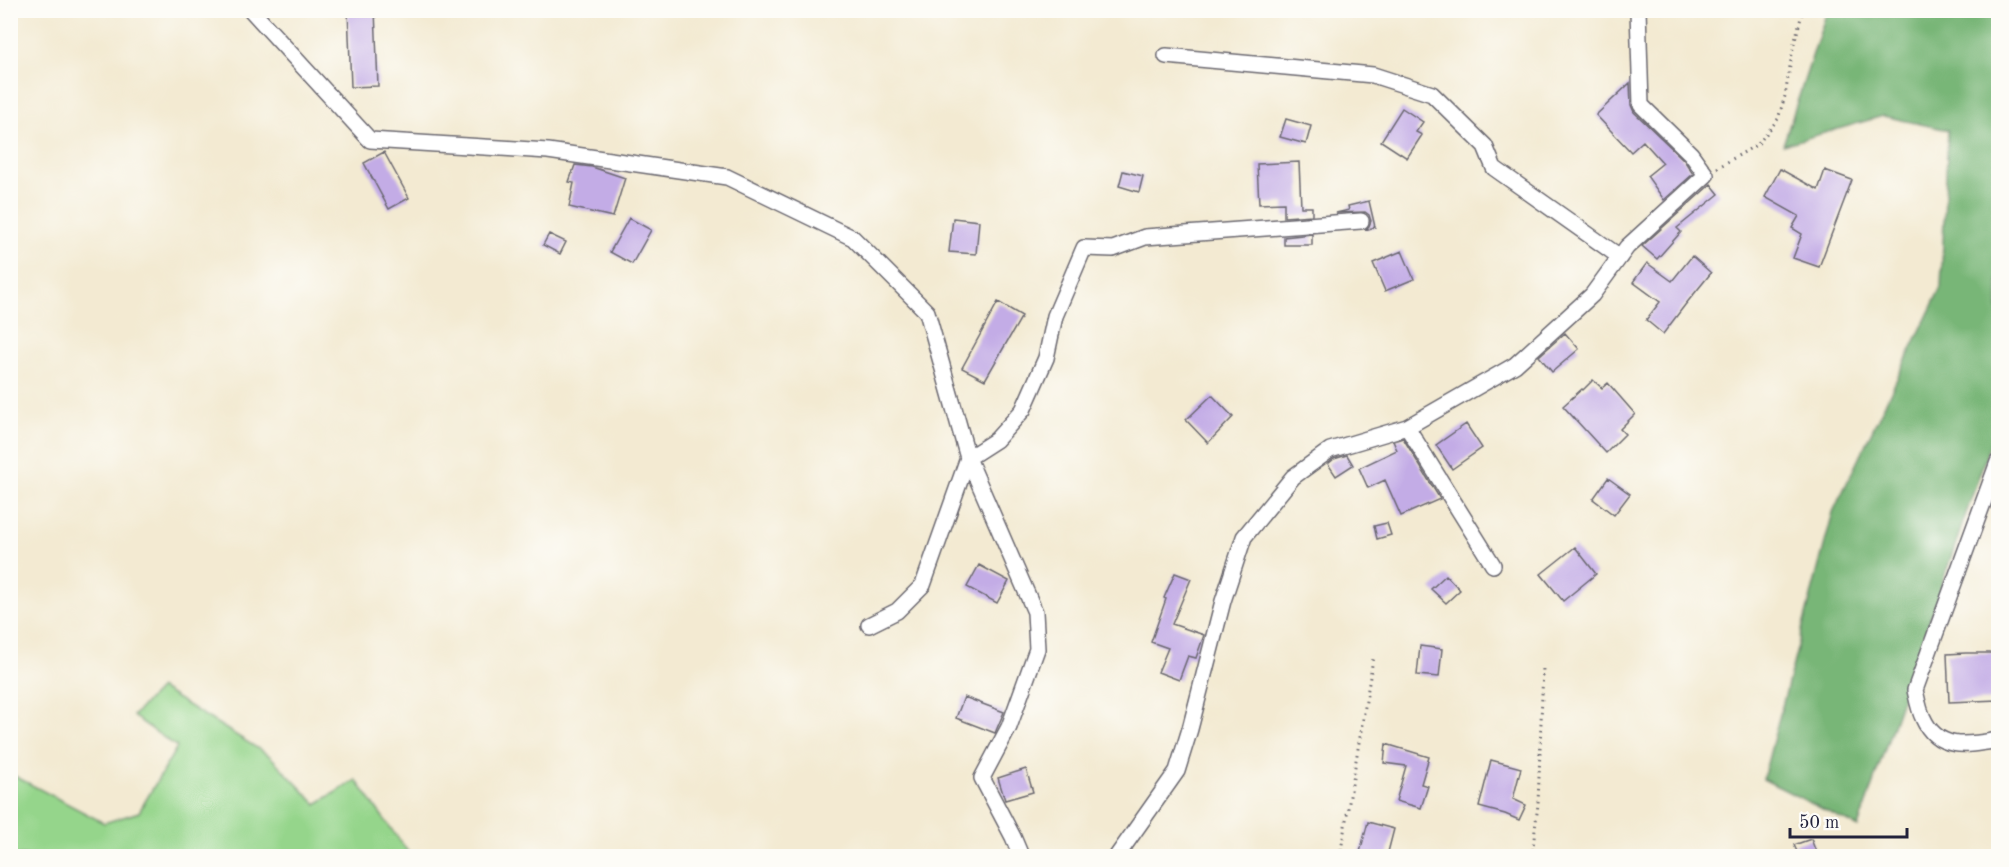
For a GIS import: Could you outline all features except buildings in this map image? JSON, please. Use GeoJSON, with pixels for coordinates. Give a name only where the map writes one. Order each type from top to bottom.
{"type":"FeatureCollection","features":[{"type":"Feature","properties":{"kind":"street"},"geometry":{"type":"LineString","coordinates":[[251,10],[370,140],[548,151],[727,177],[853,238],[927,312],[968,458],[1035,612],[1037,649],[1009,726],[982,778],[1021,856]]}},
{"type":"Feature","properties":{"kind":"street"},"geometry":{"type":"LineString","coordinates":[[1117,856],[1177,771],[1223,601],[1245,537],[1293,477],[1330,450],[1407,427],[1515,365],[1592,294],[1628,247],[1706,175],[1691,154],[1641,105],[1638,10]]}},
{"type":"Feature","properties":{"kind":"street"},"geometry":{"type":"LineString","coordinates":[[1166,56],[1373,75],[1432,94],[1485,147],[1494,168],[1620,257]]}},
{"type":"Feature","properties":{"kind":"street"},"geometry":{"type":"LineString","coordinates":[[869,626],[897,611],[923,585],[968,458],[996,440],[1023,410],[1046,358],[1055,316],[1084,248],[1113,249],[1145,237],[1360,221]]}},
{"type":"Feature","properties":{"kind":"street"},"geometry":{"type":"LineString","coordinates":[[1407,427],[1493,565]]}},
{"type":"Feature","properties":{"kind":"street"},"geometry":{"type":"LineString","coordinates":[[1998,462],[1915,690],[1923,719],[1936,738],[1953,744],[1976,744],[1998,740]]}},
{"type":"Feature","properties":{"kind":"path"},"geometry":{"type":"LineString","coordinates":[[1706,175],[1758,144],[1778,119],[1803,10]]}},
{"type":"Feature","properties":{"kind":"path"},"geometry":{"type":"LineString","coordinates":[[1341,856],[1372,659]]}},
{"type":"Feature","properties":{"kind":"path"},"geometry":{"type":"LineString","coordinates":[[1533,856],[1538,804],[1543,667]]}},
{"type":"Feature","properties":{"kind":"green space"},"geometry":{"type":"Polygon","coordinates":[[[1827,11],[1998,11],[1998,421],[1858,827],[1763,779],[1833,512],[1941,287],[1948,130],[1883,116],[1783,145],[1827,11]]]}},
{"type":"Feature","properties":{"kind":"green space"},"geometry":{"type":"Polygon","coordinates":[[[160,688],[270,756],[316,804],[356,780],[411,856],[11,856],[11,774],[104,823],[139,812],[177,747],[133,716],[160,688]]]}}]}
